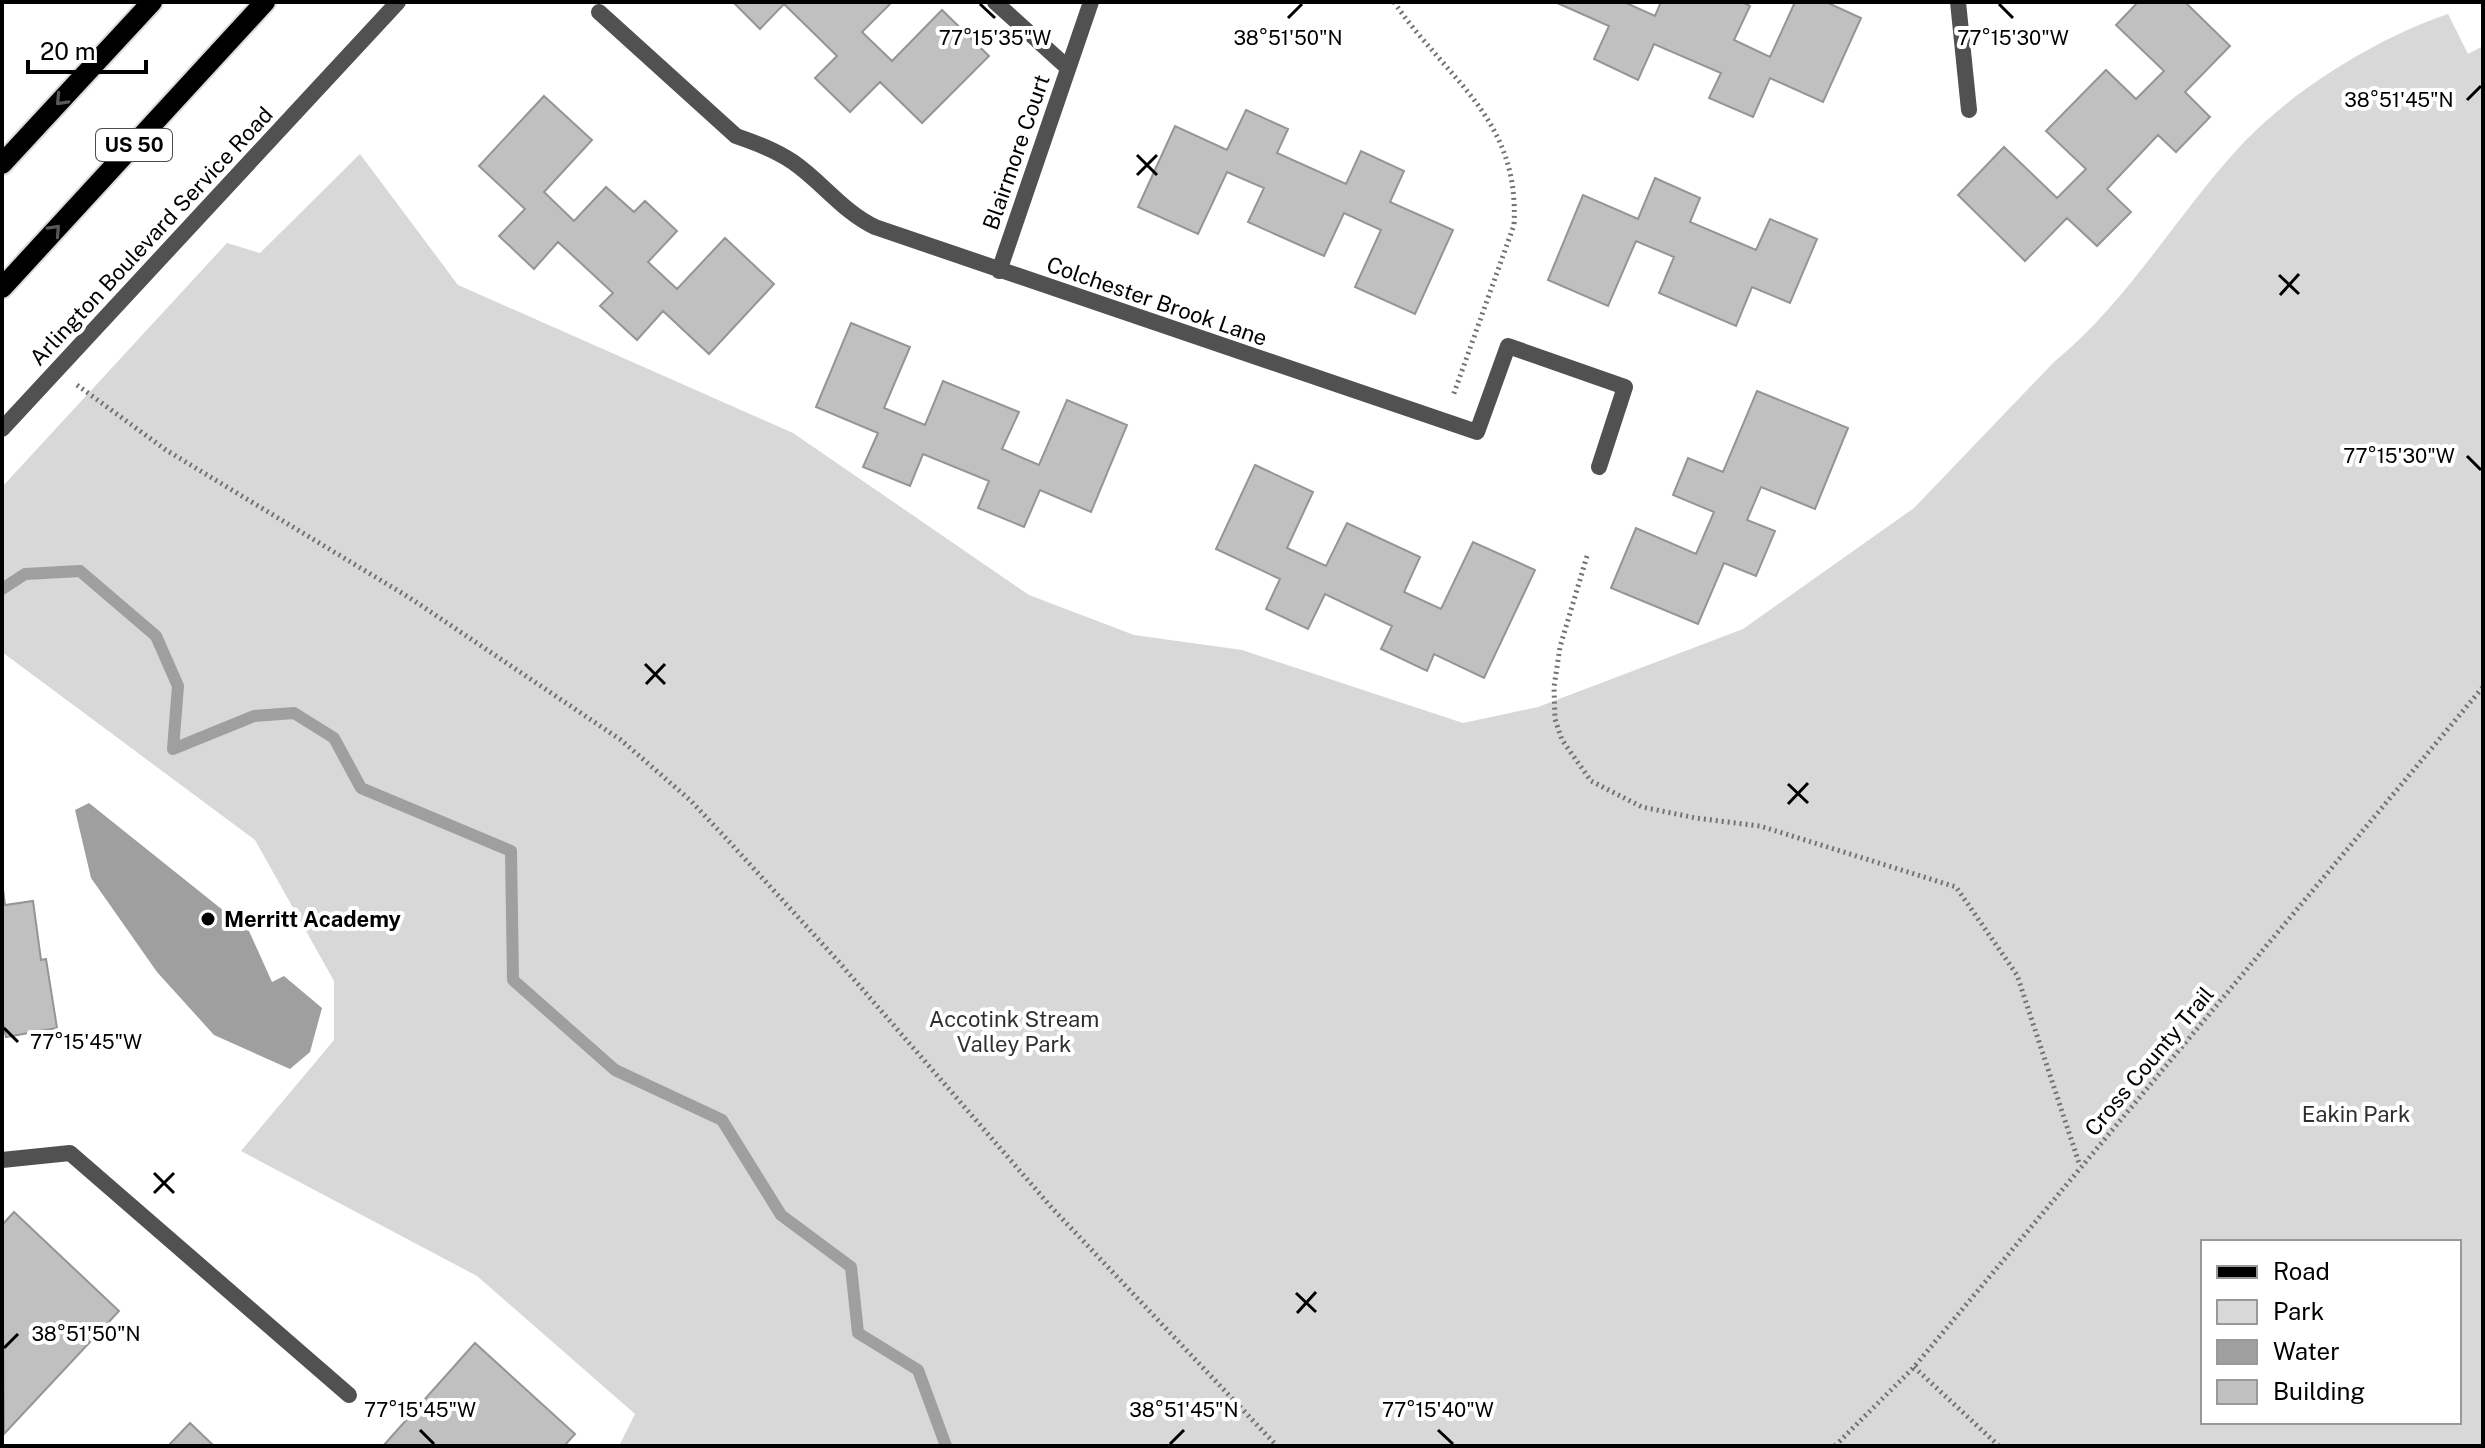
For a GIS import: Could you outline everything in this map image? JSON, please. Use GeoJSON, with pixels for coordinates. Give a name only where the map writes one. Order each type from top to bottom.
{"type":"FeatureCollection","features":[{"type":"Feature","properties":{"kind":"main road"},"geometry":{"type":"LineString","coordinates":[[2,164],[152,2]]}},
{"type":"Feature","properties":{"kind":"main road","name":"US 50"},"geometry":{"type":"LineString","coordinates":[[2,288],[265,2]]}},
{"type":"Feature","properties":{"kind":"street","name":"Arlington Boulevard Service Road"},"geometry":{"type":"LineString","coordinates":[[2,429],[398,2]]}},
{"type":"Feature","properties":{"kind":"street"},"geometry":{"type":"LineString","coordinates":[[995,2],[1068,68]]}},
{"type":"Feature","properties":{"kind":"street","name":"Blairmore Court"},"geometry":{"type":"LineString","coordinates":[[999,271],[1091,2]]}},
{"type":"Feature","properties":{"kind":"street"},"geometry":{"type":"LineString","coordinates":[[1958,2],[1969,110]]}},
{"type":"Feature","properties":{"kind":"street","name":"Colchester Brook Lane"},"geometry":{"type":"LineString","coordinates":[[599,12],[736,136],[794,162],[857,218],[875,227],[1477,432],[1508,346],[1625,387],[1599,467]]}},
{"type":"Feature","properties":{"kind":"street"},"geometry":{"type":"LineString","coordinates":[[2,1160],[70,1153],[349,1395]]}},
{"type":"Feature","properties":{"kind":"path"},"geometry":{"type":"LineString","coordinates":[[1394,2],[1486,113],[1507,162],[1516,196],[1514,225],[1444,421]]}},
{"type":"Feature","properties":{"kind":"path"},"geometry":{"type":"LineString","coordinates":[[57,369],[166,450],[410,598],[621,740],[652,765],[724,836],[838,961],[1052,1208],[1277,1446]]}},
{"type":"Feature","properties":{"kind":"path"},"geometry":{"type":"LineString","coordinates":[[1587,556],[1560,647],[1554,687],[1555,719],[1562,740],[1591,781],[1642,807],[1760,826],[1956,887],[2017,975],[2080,1167]]}},
{"type":"Feature","properties":{"kind":"path","name":"Cross County Trail"},"geometry":{"type":"LineString","coordinates":[[1835,1446],[1914,1367],[2483,687]]}},
{"type":"Feature","properties":{"kind":"path"},"geometry":{"type":"LineString","coordinates":[[1914,1367],[1999,1446]]}},
{"type":"Feature","properties":{"kind":"green space","name":"Accotink Stream Valley Park"},"geometry":{"type":"Polygon","coordinates":[[[2448,14],[2468,54],[2483,46],[2483,1446],[619,1446],[635,1414],[477,1276],[241,1151],[334,1040],[334,981],[255,840],[2,652],[2,487],[227,243],[260,253],[360,154],[458,285],[793,433],[1029,595],[1134,635],[1242,650],[1463,723],[1538,707],[1743,629],[1914,508],[2106,312],[2244,142],[2313,84],[2393,37],[2448,14]]]}},
{"type":"Feature","properties":{"kind":"water"},"geometry":{"type":"Polygon","coordinates":[[[89,803],[249,931],[272,982],[284,976],[322,1008],[310,1052],[290,1069],[214,1035],[157,972],[91,878],[75,810],[89,803]]]}},
{"type":"Feature","properties":{"kind":"building"},"geometry":{"type":"Polygon","coordinates":[[[733,2],[892,2],[862,32],[892,61],[942,10],[989,56],[922,123],[880,82],[850,112],[815,78],[837,56],[784,4],[760,29],[733,2]]]}},
{"type":"Feature","properties":{"kind":"building"},"geometry":{"type":"Polygon","coordinates":[[[1555,2],[1624,2],[1655,16],[1661,2],[1742,2],[1750,6],[1734,40],[1770,57],[1795,2],[1826,2],[1861,18],[1823,102],[1770,78],[1753,117],[1709,98],[1721,73],[1654,44],[1638,80],[1594,59],[1609,26],[1555,2]]]}},
{"type":"Feature","properties":{"kind":"building"},"geometry":{"type":"Polygon","coordinates":[[[2138,2],[2185,2],[2230,46],[2185,92],[2210,117],[2176,152],[2158,135],[2107,189],[2131,212],[2097,246],[2067,218],[2025,261],[1958,195],[2004,147],[2057,198],[2086,169],[2046,131],[2106,70],[2136,99],[2164,71],[2116,25],[2138,2]]]}},
{"type":"Feature","properties":{"kind":"building"},"geometry":{"type":"Polygon","coordinates":[[[544,96],[592,140],[544,192],[574,221],[606,187],[634,212],[645,201],[677,231],[648,262],[677,289],[725,238],[774,284],[709,354],[663,311],[637,340],[600,306],[613,293],[558,242],[534,269],[499,236],[525,209],[479,166],[544,96]]]}},
{"type":"Feature","properties":{"kind":"building"},"geometry":{"type":"Polygon","coordinates":[[[1246,110],[1288,129],[1277,153],[1346,184],[1361,151],[1404,171],[1390,202],[1453,230],[1415,314],[1355,287],[1381,230],[1344,213],[1324,256],[1248,222],[1264,188],[1227,172],[1198,234],[1138,207],[1175,126],[1227,150],[1246,110]]]}},
{"type":"Feature","properties":{"kind":"building"},"geometry":{"type":"Polygon","coordinates":[[[1655,178],[1700,198],[1690,222],[1756,250],[1770,219],[1817,239],[1790,303],[1752,287],[1736,326],[1659,293],[1674,257],[1636,241],[1608,306],[1548,280],[1583,195],[1638,219],[1655,178]]]}},
{"type":"Feature","properties":{"kind":"building"},"geometry":{"type":"Polygon","coordinates":[[[851,323],[910,347],[884,408],[925,425],[943,381],[1019,412],[1002,449],[1039,465],[1067,400],[1127,425],[1091,512],[1040,490],[1024,527],[978,508],[989,481],[923,454],[910,486],[863,467],[878,433],[816,407],[851,323]]]}},
{"type":"Feature","properties":{"kind":"building"},"geometry":{"type":"Polygon","coordinates":[[[1757,391],[1848,428],[1815,509],[1761,487],[1747,520],[1775,531],[1756,576],[1724,563],[1698,624],[1611,588],[1636,528],[1696,554],[1714,512],[1673,495],[1688,458],[1723,472],[1757,391]]]}},
{"type":"Feature","properties":{"kind":"building"},"geometry":{"type":"Polygon","coordinates":[[[1255,465],[1313,492],[1287,548],[1326,566],[1347,523],[1420,557],[1404,592],[1441,609],[1473,542],[1535,570],[1484,678],[1434,654],[1427,671],[1381,649],[1392,626],[1325,594],[1308,629],[1266,609],[1280,579],[1216,549],[1255,465]]]}},
{"type":"Feature","properties":{"kind":"building"},"geometry":{"type":"Polygon","coordinates":[[[2,881],[5,905],[33,901],[41,960],[46,959],[57,1028],[6,1037],[2,1018],[2,881]]]}},
{"type":"Feature","properties":{"kind":"building"},"geometry":{"type":"Polygon","coordinates":[[[14,1212],[119,1311],[4,1434],[2,1225],[14,1212]]]}},
{"type":"Feature","properties":{"kind":"building"},"geometry":{"type":"Polygon","coordinates":[[[475,1343],[575,1434],[564,1446],[383,1446],[475,1343]]]}},
{"type":"Feature","properties":{"kind":"building"},"geometry":{"type":"Polygon","coordinates":[[[190,1423],[214,1446],[168,1446],[190,1423]]]}},
{"type":"Feature","properties":{"kind":"waterway"},"geometry":{"type":"LineString","coordinates":[[2,589],[25,574],[80,571],[156,636],[178,686],[173,749],[254,716],[294,713],[334,738],[361,788],[511,851],[513,980],[615,1070],[722,1120],[781,1215],[851,1267],[858,1333],[918,1370],[946,1446]]}},
{"type":"Feature","properties":{"kind":"place","name":"Merritt Academy"},"geometry":{"type":"Point","coordinates":[208,919]}},
{"type":"Feature","properties":{"kind":"park label","name":"Eakin Park"},"geometry":{"type":"Point","coordinates":[2356,1114]}}]}
